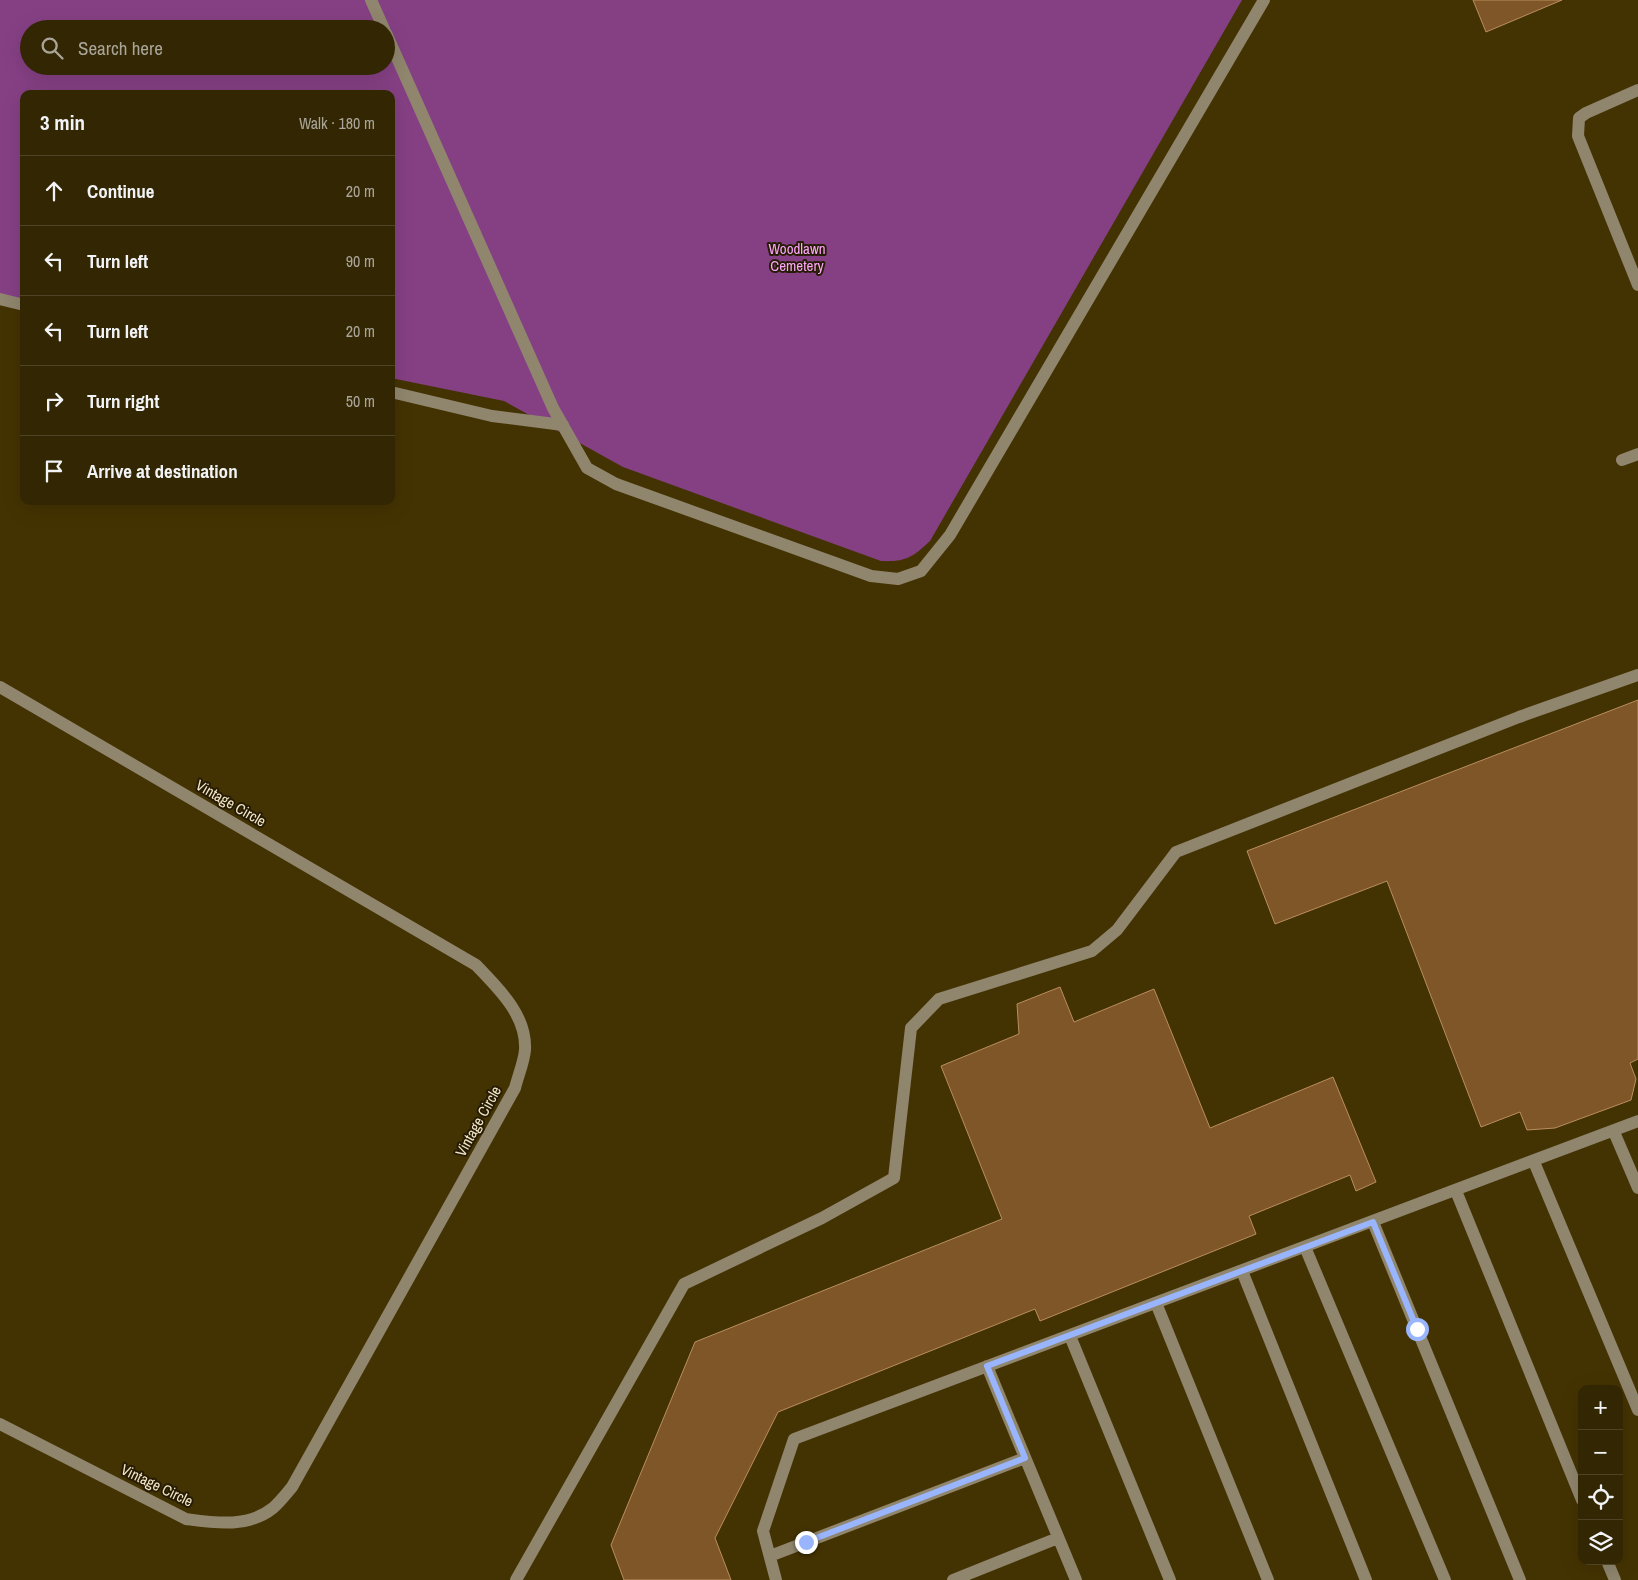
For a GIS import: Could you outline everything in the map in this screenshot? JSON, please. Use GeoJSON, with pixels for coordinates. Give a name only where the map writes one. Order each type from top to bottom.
{"type":"FeatureCollection","features":[{"type":"Feature","properties":{"kind":"street"},"geometry":{"type":"LineString","coordinates":[[371,0],[380,20]]}},
{"type":"Feature","properties":{"kind":"street"},"geometry":{"type":"LineString","coordinates":[[395,53],[553,408],[587,468],[616,484],[871,576],[898,580],[921,570],[950,535],[1264,0]]}},
{"type":"Feature","properties":{"kind":"street"},"geometry":{"type":"LineString","coordinates":[[1638,90],[1586,113],[1578,118],[1577,125],[1578,136],[1638,285]]}},
{"type":"Feature","properties":{"kind":"street"},"geometry":{"type":"LineString","coordinates":[[0,299],[20,304]]}},
{"type":"Feature","properties":{"kind":"street"},"geometry":{"type":"LineString","coordinates":[[395,393],[492,416],[563,424]]}},
{"type":"Feature","properties":{"kind":"street"},"geometry":{"type":"LineString","coordinates":[[1622,460],[1638,454]]}},
{"type":"Feature","properties":{"kind":"street"},"geometry":{"type":"LineString","coordinates":[[516,1580],[684,1284],[822,1218],[894,1178],[911,1028],[939,999],[1092,952],[1117,930],[1176,852],[1519,718],[1638,675]]}},
{"type":"Feature","properties":{"kind":"street","name":"Vintage Circle"},"geometry":{"type":"LineString","coordinates":[[0,687],[476,965],[502,993],[519,1019],[525,1050],[515,1088],[292,1487],[273,1508],[244,1522],[214,1523],[186,1519],[0,1424]]}},
{"type":"Feature","properties":{"kind":"street"},"geometry":{"type":"LineString","coordinates":[[776,1580],[763,1531],[794,1439],[1614,1132],[1638,1121]]}},
{"type":"Feature","properties":{"kind":"street"},"geometry":{"type":"LineString","coordinates":[[1614,1132],[1638,1188]]}},
{"type":"Feature","properties":{"kind":"street"},"geometry":{"type":"LineString","coordinates":[[1534,1162],[1638,1410]]}},
{"type":"Feature","properties":{"kind":"street"},"geometry":{"type":"LineString","coordinates":[[1456,1191],[1578,1490]]}},
{"type":"Feature","properties":{"kind":"street"},"geometry":{"type":"LineString","coordinates":[[1373,1222],[1520,1580]]}},
{"type":"Feature","properties":{"kind":"street"},"geometry":{"type":"LineString","coordinates":[[1305,1247],[1445,1580]]}},
{"type":"Feature","properties":{"kind":"street"},"geometry":{"type":"LineString","coordinates":[[1242,1271],[1366,1580]]}},
{"type":"Feature","properties":{"kind":"street"},"geometry":{"type":"LineString","coordinates":[[1156,1303],[1268,1580]]}},
{"type":"Feature","properties":{"kind":"street"},"geometry":{"type":"LineString","coordinates":[[1070,1336],[1170,1580]]}},
{"type":"Feature","properties":{"kind":"street"},"geometry":{"type":"LineString","coordinates":[[987,1366],[1076,1580]]}},
{"type":"Feature","properties":{"kind":"street"},"geometry":{"type":"LineString","coordinates":[[770,1556],[1025,1458]]}},
{"type":"Feature","properties":{"kind":"street"},"geometry":{"type":"LineString","coordinates":[[953,1580],[1058,1538]]}},
{"type":"Feature","properties":{"kind":"street"},"geometry":{"type":"LineString","coordinates":[[1608,1565],[1614,1580]]}},
{"type":"Feature","properties":{"kind":"green space","name":"Woodlawn Cemetery"},"geometry":{"type":"Polygon","coordinates":[[[0,0],[1242,0],[930,541],[913,555],[902,560],[881,561],[623,467],[504,401],[395,379],[395,90],[20,90],[20,299],[0,295],[0,0]]]}},
{"type":"Feature","properties":{"kind":"building"},"geometry":{"type":"Polygon","coordinates":[[[1473,0],[1562,0],[1486,32],[1473,0]]]}},
{"type":"Feature","properties":{"kind":"building"},"geometry":{"type":"Polygon","coordinates":[[[1638,700],[1638,1059],[1630,1063],[1636,1079],[1631,1100],[1555,1128],[1527,1130],[1520,1112],[1481,1127],[1387,881],[1275,924],[1247,851],[1638,700]]]}},
{"type":"Feature","properties":{"kind":"building"},"geometry":{"type":"Polygon","coordinates":[[[1060,987],[1074,1022],[1154,989],[1210,1128],[1333,1077],[1376,1182],[1356,1191],[1350,1175],[1249,1216],[1256,1234],[1040,1321],[1035,1309],[778,1412],[715,1538],[731,1580],[624,1580],[611,1545],[695,1342],[1002,1219],[941,1066],[1019,1034],[1017,1004],[1060,987]]]}},
{"type":"Feature","properties":{"kind":"route"},"geometry":{"type":"LineString","coordinates":[[806,1542],[1025,1458],[987,1366],[1373,1222],[1417,1329]]}}]}
